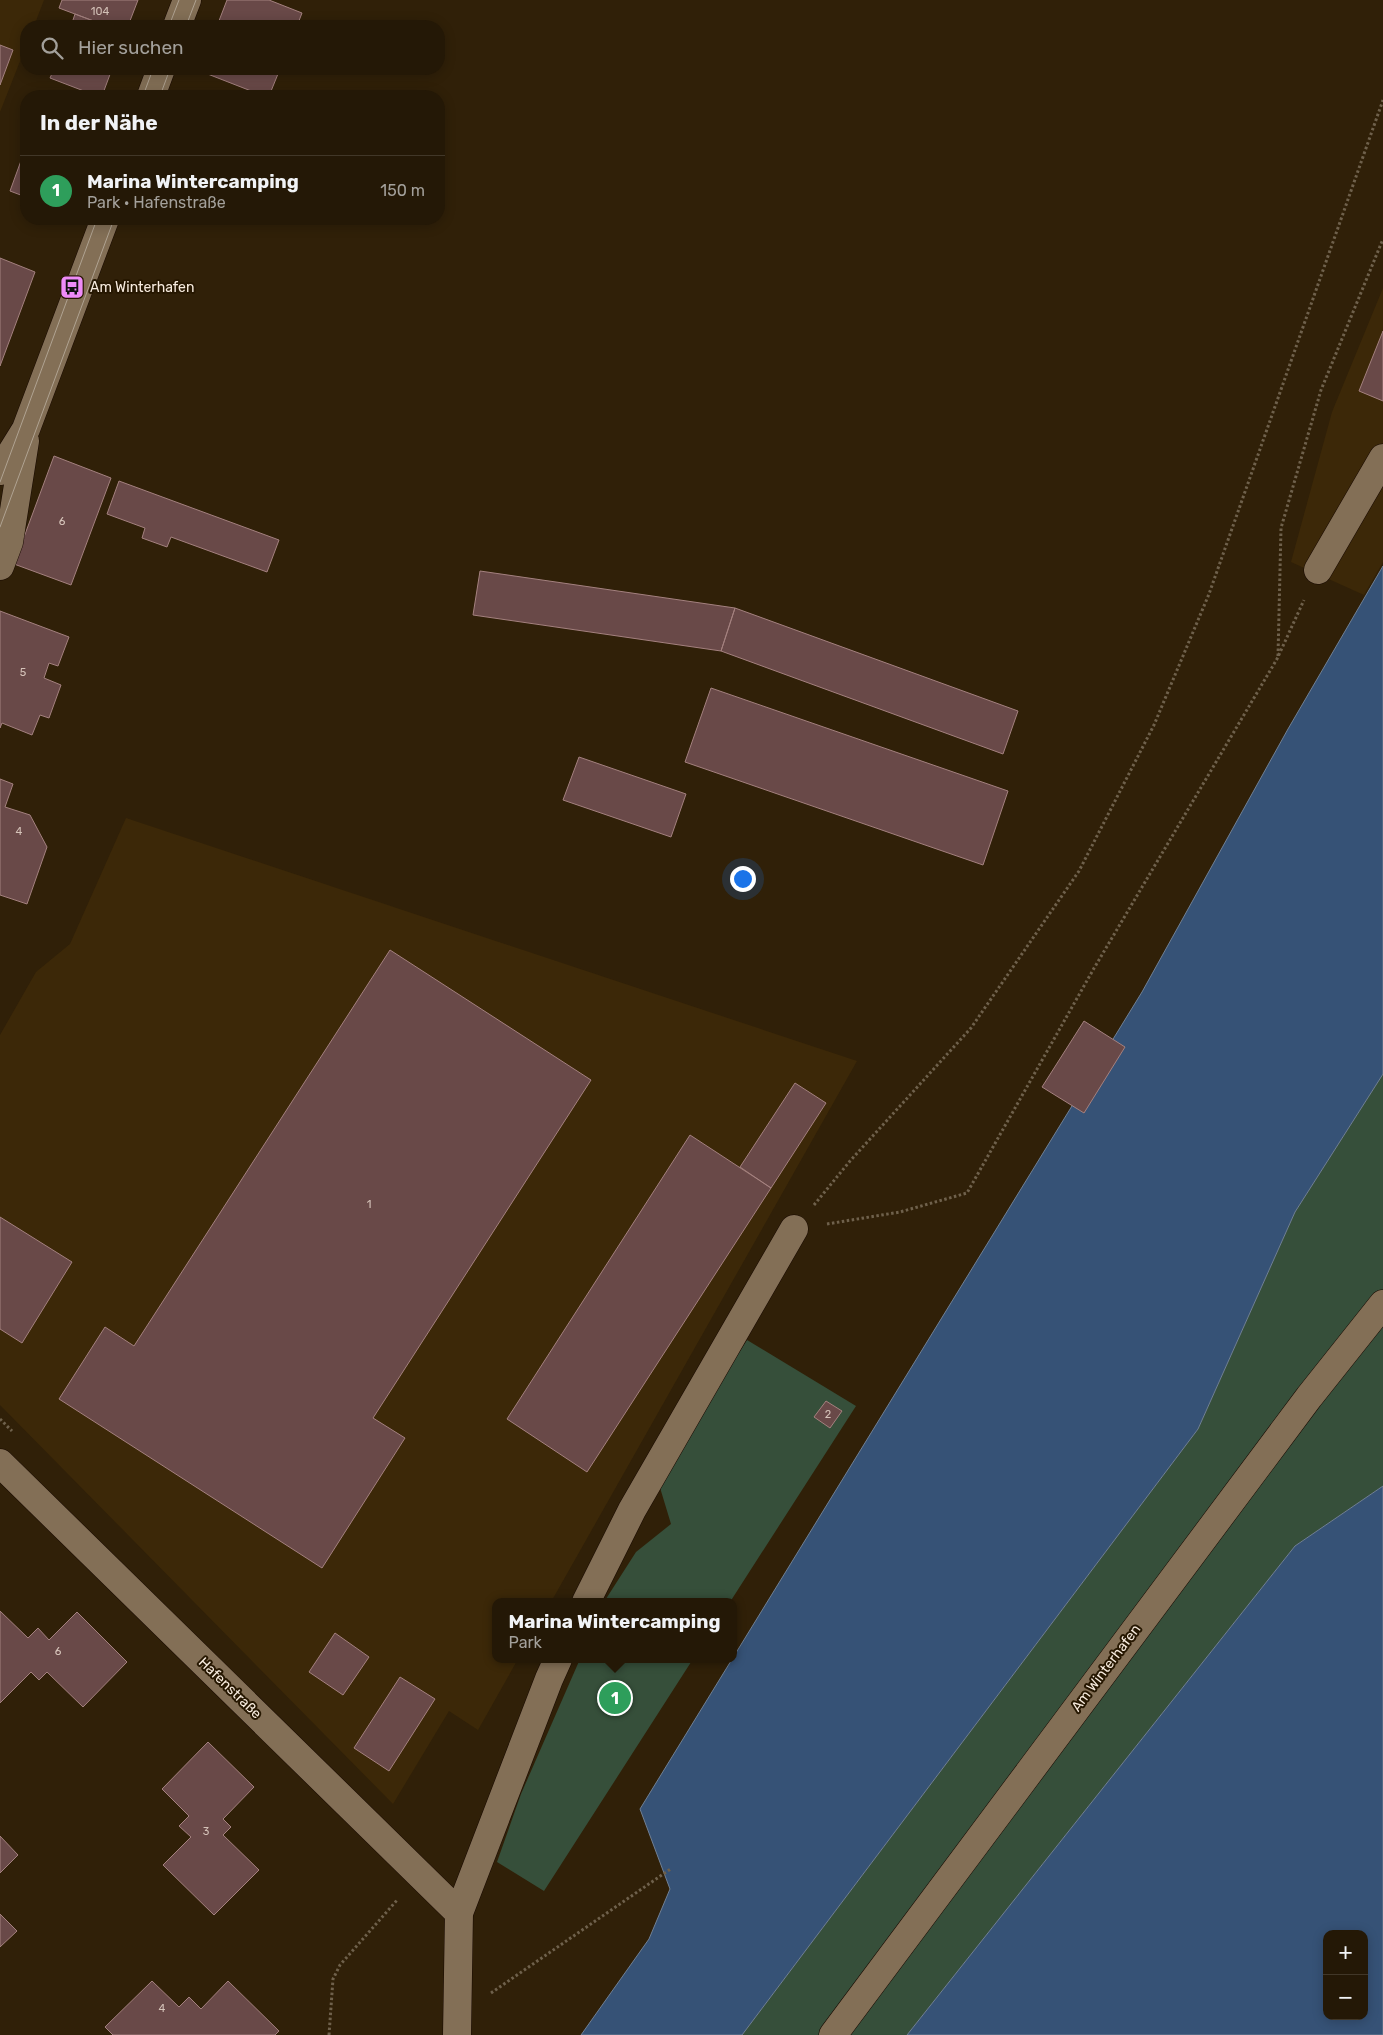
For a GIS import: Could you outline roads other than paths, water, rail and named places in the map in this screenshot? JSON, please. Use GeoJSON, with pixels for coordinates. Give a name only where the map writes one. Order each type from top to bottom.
{"type":"FeatureCollection","features":[{"type":"Feature","properties":{"kind":"street"},"geometry":{"type":"LineString","coordinates":[[179,20],[187,0]]}},
{"type":"Feature","properties":{"kind":"street"},"geometry":{"type":"LineString","coordinates":[[153,90],[159,75]]}},
{"type":"Feature","properties":{"kind":"street"},"geometry":{"type":"LineString","coordinates":[[0,471],[26,429],[103,225]]}},
{"type":"Feature","properties":{"kind":"street"},"geometry":{"type":"LineString","coordinates":[[0,566],[9,542],[26,429]]}},
{"type":"Feature","properties":{"kind":"street"},"geometry":{"type":"LineString","coordinates":[[1318,570],[1383,458]]}},
{"type":"Feature","properties":{"kind":"street"},"geometry":{"type":"LineString","coordinates":[[588,1598],[632,1510],[794,1229]]}},
{"type":"Feature","properties":{"kind":"street","name":"Am Winterhafen"},"geometry":{"type":"LineString","coordinates":[[833,2035],[1309,1397],[1383,1304]]}},
{"type":"Feature","properties":{"kind":"street","name":"Hafenstraße"},"geometry":{"type":"LineString","coordinates":[[0,1463],[459,1913]]}},
{"type":"Feature","properties":{"kind":"street"},"geometry":{"type":"LineString","coordinates":[[457,2025],[459,1913],[556,1663]]}},
{"type":"Feature","properties":{"kind":"water"},"geometry":{"type":"Polygon","coordinates":[[[1383,566],[1383,1074],[1295,1212],[1198,1429],[742,2035],[581,2035],[649,1939],[670,1889],[640,1809],[730,1663],[737,1663],[737,1651],[1142,992],[1288,729],[1383,566]]]}},
{"type":"Feature","properties":{"kind":"water"},"geometry":{"type":"Polygon","coordinates":[[[1383,1486],[1383,2035],[907,2035],[1295,1546],[1383,1486]]]}},
{"type":"Feature","properties":{"kind":"tram line"},"geometry":{"type":"LineString","coordinates":[[171,20],[179,0]]}},
{"type":"Feature","properties":{"kind":"tram line"},"geometry":{"type":"LineString","coordinates":[[188,20],[196,0]]}},
{"type":"Feature","properties":{"kind":"tram line"},"geometry":{"type":"LineString","coordinates":[[145,90],[151,75]]}},
{"type":"Feature","properties":{"kind":"tram line"},"geometry":{"type":"LineString","coordinates":[[162,90],[168,75]]}},
{"type":"Feature","properties":{"kind":"tram line"},"geometry":{"type":"LineString","coordinates":[[0,482],[95,225]]}},
{"type":"Feature","properties":{"kind":"tram line"},"geometry":{"type":"LineString","coordinates":[[0,527],[112,225]]}},
{"type":"Feature","properties":{"kind":"place","name":"Am Winterhafen"},"geometry":{"type":"Point","coordinates":[72,287]}},
{"type":"Feature","properties":{"kind":"place","name":"Marina Wintercamping"},"geometry":{"type":"Point","coordinates":[615,1698]}}]}
